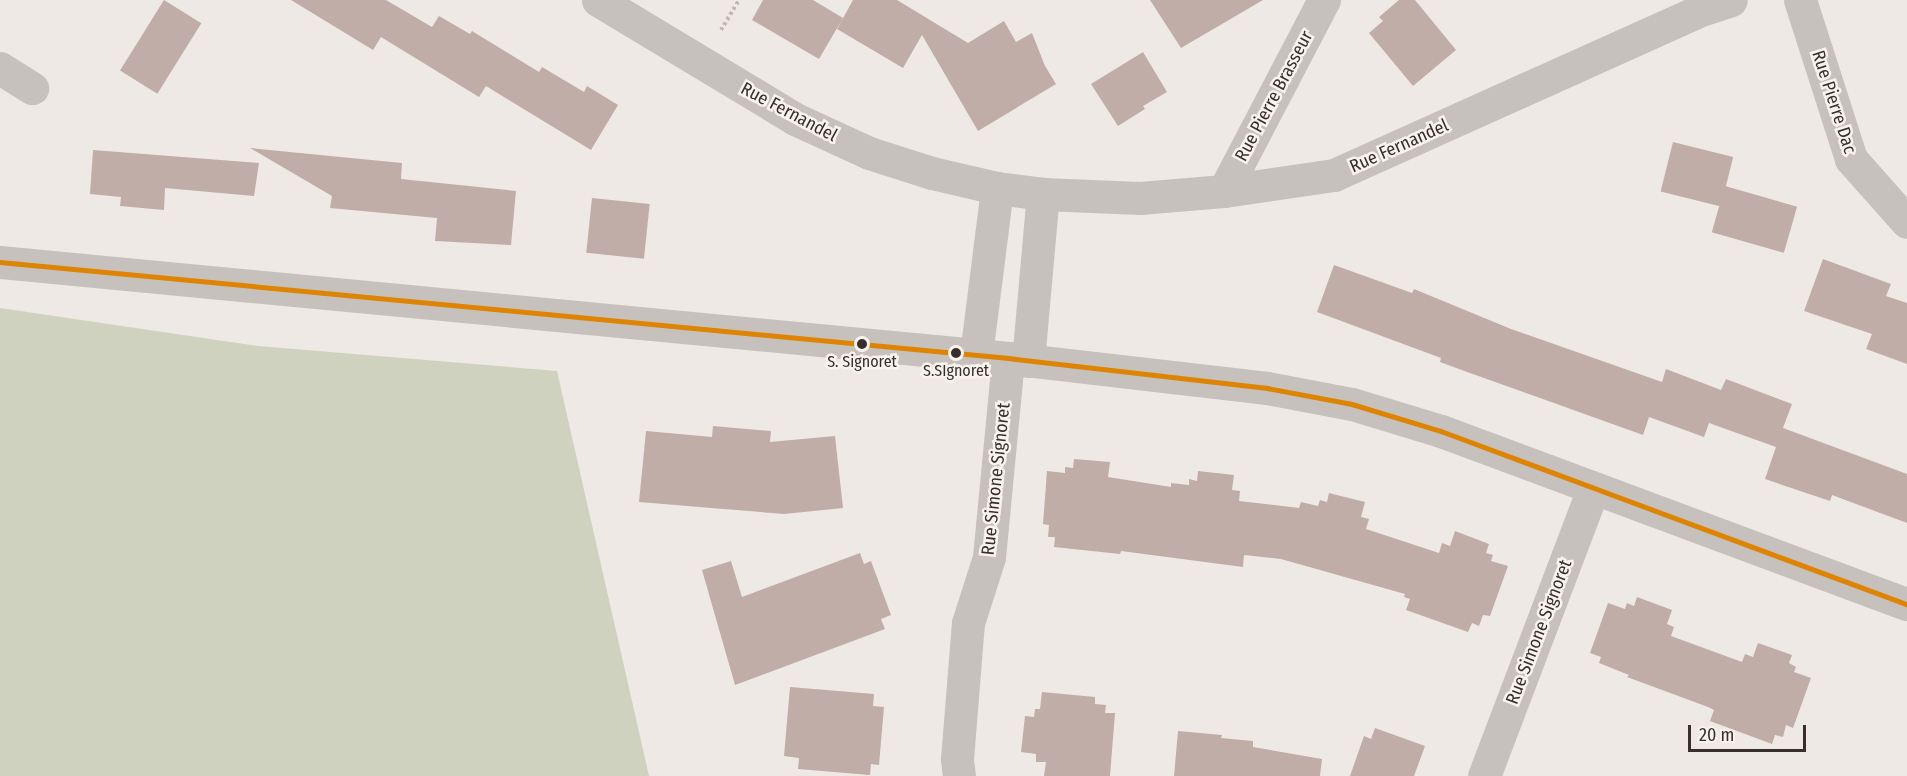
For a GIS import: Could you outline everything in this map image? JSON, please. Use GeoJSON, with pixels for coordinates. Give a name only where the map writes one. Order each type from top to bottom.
{"type":"FeatureCollection","features":[{"type":"Feature","properties":{"kind":"street","name":"Rue Fernandel"},"geometry":{"type":"LineString","coordinates":[[598,0],[795,119],[869,153],[932,173],[997,188],[1043,194],[1140,198],[1224,191],[1334,175],[1693,14],[1731,0]]}},
{"type":"Feature","properties":{"kind":"street","name":"Rue Pierre Brasseur"},"geometry":{"type":"LineString","coordinates":[[1224,191],[1324,0]]}},
{"type":"Feature","properties":{"kind":"street","name":"Rue Pierre Dac"},"geometry":{"type":"LineString","coordinates":[[1800,0],[1851,159],[1907,222]]}},
{"type":"Feature","properties":{"kind":"street"},"geometry":{"type":"LineString","coordinates":[[0,68],[32,88]]}},
{"type":"Feature","properties":{"kind":"street"},"geometry":{"type":"LineString","coordinates":[[997,188],[1004,358]]}},
{"type":"Feature","properties":{"kind":"street"},"geometry":{"type":"LineString","coordinates":[[1004,358],[1043,194]]}},
{"type":"Feature","properties":{"kind":"street"},"geometry":{"type":"LineString","coordinates":[[0,262],[1004,358],[1267,388],[1352,404],[1441,430],[1593,489],[1907,604]]}},
{"type":"Feature","properties":{"kind":"street","name":"Rue Simone Signoret"},"geometry":{"type":"LineString","coordinates":[[959,776],[957,759],[968,623],[989,556],[1004,358]]}},
{"type":"Feature","properties":{"kind":"street","name":"Rue Simone Signoret"},"geometry":{"type":"LineString","coordinates":[[1484,776],[1593,489]]}},
{"type":"Feature","properties":{"kind":"green space"},"geometry":{"type":"Polygon","coordinates":[[[0,308],[258,346],[557,371],[649,776],[0,776],[0,308]]]}},
{"type":"Feature","properties":{"kind":"building"},"geometry":{"type":"Polygon","coordinates":[[[164,0],[201,23],[157,94],[120,70],[164,0]]]}},
{"type":"Feature","properties":{"kind":"building"},"geometry":{"type":"Polygon","coordinates":[[[291,0],[386,0],[432,27],[439,16],[470,34],[472,31],[539,72],[542,67],[584,92],[587,86],[618,105],[591,150],[486,86],[479,97],[381,37],[373,50],[291,0]]]}},
{"type":"Feature","properties":{"kind":"building"},"geometry":{"type":"Polygon","coordinates":[[[763,0],[813,0],[843,18],[819,59],[752,20],[763,0]]]}},
{"type":"Feature","properties":{"kind":"building"},"geometry":{"type":"Polygon","coordinates":[[[853,0],[897,0],[968,43],[1004,21],[1016,42],[1032,33],[1045,66],[1056,84],[978,131],[922,35],[903,68],[837,29],[853,0]]]}},
{"type":"Feature","properties":{"kind":"building"},"geometry":{"type":"Polygon","coordinates":[[[1150,0],[1263,0],[1181,48],[1150,0]]]}},
{"type":"Feature","properties":{"kind":"building"},"geometry":{"type":"Polygon","coordinates":[[[1399,0],[1415,0],[1456,50],[1413,86],[1369,33],[1383,21],[1379,17],[1399,0]]]}},
{"type":"Feature","properties":{"kind":"building"},"geometry":{"type":"Polygon","coordinates":[[[1143,52],[1167,92],[1143,106],[1145,109],[1118,126],[1091,84],[1143,52]]]}},
{"type":"Feature","properties":{"kind":"building"},"geometry":{"type":"Polygon","coordinates":[[[1673,142],[1733,157],[1721,206],[1661,191],[1673,142]]]}},
{"type":"Feature","properties":{"kind":"building"},"geometry":{"type":"Polygon","coordinates":[[[250,148],[402,163],[401,179],[516,191],[511,245],[435,241],[437,218],[330,208],[332,196],[250,148]]]}},
{"type":"Feature","properties":{"kind":"building"},"geometry":{"type":"Polygon","coordinates":[[[93,150],[259,163],[254,196],[165,188],[164,210],[120,206],[121,197],[90,194],[93,150]]]}},
{"type":"Feature","properties":{"kind":"building"},"geometry":{"type":"Polygon","coordinates":[[[1725,186],[1797,207],[1784,253],[1712,232],[1725,186]]]}},
{"type":"Feature","properties":{"kind":"building"},"geometry":{"type":"Polygon","coordinates":[[[592,198],[650,204],[644,259],[586,253],[592,198]]]}},
{"type":"Feature","properties":{"kind":"building"},"geometry":{"type":"Polygon","coordinates":[[[1823,259],[1891,284],[1886,296],[1907,303],[1907,364],[1866,349],[1872,334],[1804,311],[1823,259]]]}},
{"type":"Feature","properties":{"kind":"building"},"geometry":{"type":"Polygon","coordinates":[[[1334,265],[1412,293],[1414,289],[1511,329],[1662,382],[1666,369],[1721,390],[1726,379],[1792,404],[1783,428],[1907,474],[1907,523],[1832,495],[1830,501],[1765,479],[1776,447],[1709,423],[1704,437],[1649,417],[1643,435],[1440,362],[1441,358],[1317,312],[1334,265]]]}},
{"type":"Feature","properties":{"kind":"building"},"geometry":{"type":"Polygon","coordinates":[[[713,426],[771,431],[770,442],[835,436],[843,508],[784,514],[639,502],[646,431],[712,437],[713,426]]]}},
{"type":"Feature","properties":{"kind":"building"},"geometry":{"type":"Polygon","coordinates":[[[1074,459],[1110,462],[1108,477],[1171,487],[1171,483],[1189,485],[1189,479],[1197,481],[1198,471],[1234,475],[1232,490],[1240,491],[1239,501],[1299,508],[1301,502],[1318,506],[1320,500],[1327,502],[1329,493],[1365,502],[1361,517],[1369,519],[1366,529],[1439,553],[1442,543],[1450,546],[1455,531],[1489,544],[1486,553],[1493,555],[1491,561],[1508,566],[1490,616],[1483,615],[1479,626],[1472,623],[1468,632],[1406,610],[1410,599],[1404,597],[1405,594],[1281,559],[1244,555],[1243,567],[1121,551],[1120,554],[1054,547],[1055,537],[1048,537],[1049,525],[1043,524],[1047,471],[1065,473],[1065,467],[1073,468],[1074,459]]]}},
{"type":"Feature","properties":{"kind":"building"},"geometry":{"type":"Polygon","coordinates":[[[860,553],[864,564],[871,561],[891,615],[881,619],[885,629],[735,685],[702,570],[731,561],[742,597],[860,553]]]}},
{"type":"Feature","properties":{"kind":"building"},"geometry":{"type":"Polygon","coordinates":[[[1637,597],[1672,610],[1667,624],[1674,627],[1671,636],[1742,662],[1745,654],[1753,657],[1758,643],[1792,655],[1789,663],[1796,667],[1794,672],[1811,678],[1793,728],[1786,725],[1783,737],[1775,735],[1772,744],[1710,721],[1714,710],[1708,707],[1627,677],[1629,675],[1599,663],[1601,657],[1590,653],[1608,603],[1625,609],[1627,603],[1634,606],[1637,597]]]}},
{"type":"Feature","properties":{"kind":"building"},"geometry":{"type":"Polygon","coordinates":[[[790,687],[874,694],[873,706],[884,707],[879,765],[871,764],[870,775],[798,769],[799,758],[784,756],[790,687]]]}},
{"type":"Feature","properties":{"kind":"building"},"geometry":{"type":"Polygon","coordinates":[[[1042,692],[1095,697],[1095,704],[1106,705],[1105,713],[1115,713],[1110,776],[1044,776],[1046,762],[1036,762],[1036,754],[1021,752],[1025,716],[1034,717],[1035,709],[1040,709],[1042,692]]]}},
{"type":"Feature","properties":{"kind":"building"},"geometry":{"type":"Polygon","coordinates":[[[1375,728],[1425,746],[1414,776],[1350,776],[1364,736],[1371,739],[1375,728]]]}},
{"type":"Feature","properties":{"kind":"building"},"geometry":{"type":"Polygon","coordinates":[[[1178,731],[1222,735],[1221,738],[1253,741],[1253,747],[1322,759],[1320,776],[1174,776],[1178,731]]]}},
{"type":"Feature","properties":{"kind":"transit line"},"geometry":{"type":"LineString","coordinates":[[0,262],[1008,358],[1267,388],[1352,404],[1441,431],[1907,604]]}},
{"type":"Feature","properties":{"kind":"place","name":"S. Signoret"},"geometry":{"type":"Point","coordinates":[862,344]}},
{"type":"Feature","properties":{"kind":"place","name":"S.SIgnoret"},"geometry":{"type":"Point","coordinates":[956,353]}}]}
